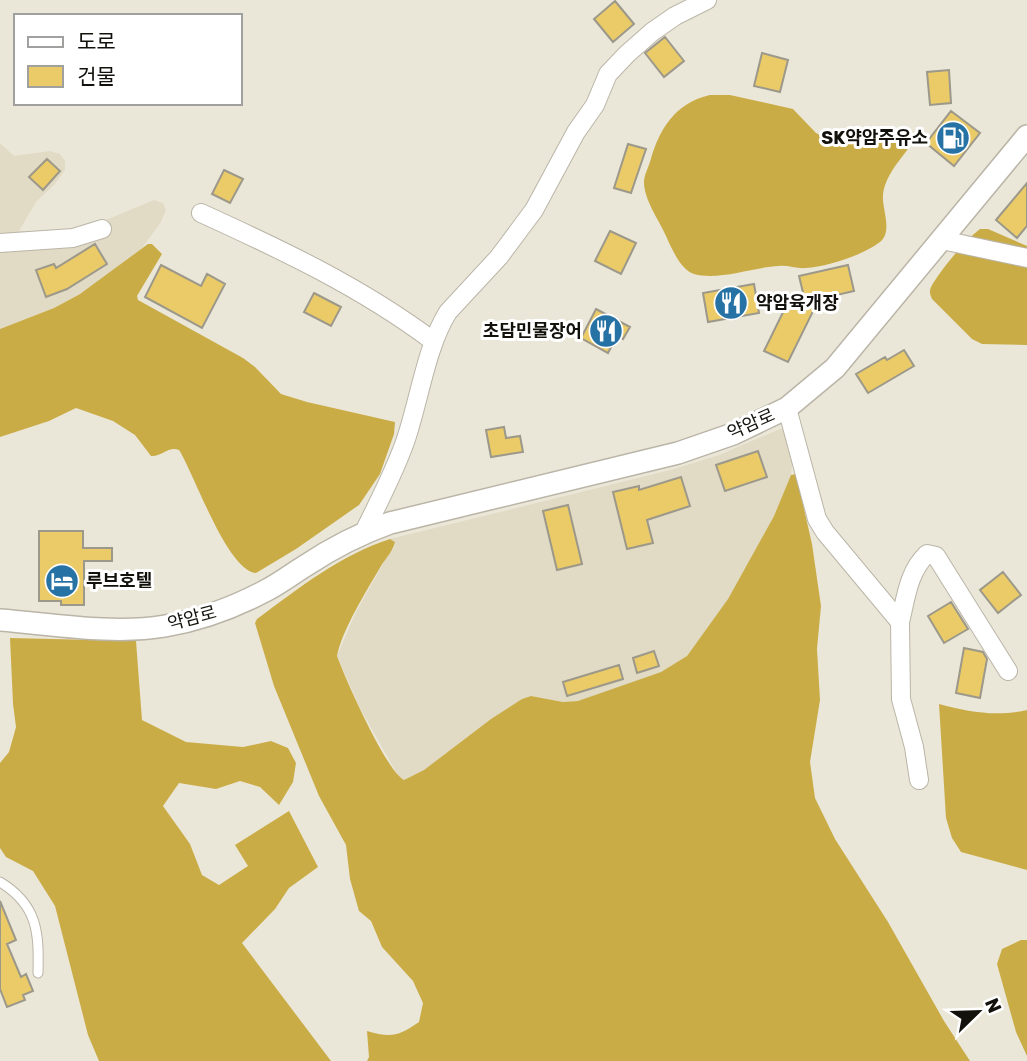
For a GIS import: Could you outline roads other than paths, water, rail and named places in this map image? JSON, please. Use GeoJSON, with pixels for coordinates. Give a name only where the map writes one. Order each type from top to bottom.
{"type":"FeatureCollection","features":[{"type":"Feature","properties":{"kind":"street"},"geometry":{"type":"LineString","coordinates":[[364,532],[405,443],[433,341],[448,313],[499,257],[534,210],[576,132],[595,105],[608,74],[627,54],[684,6],[706,0]]}},
{"type":"Feature","properties":{"kind":"street","name":"약암로"},"geometry":{"type":"LineString","coordinates":[[0,620],[138,628],[196,620],[267,590],[364,532],[390,523],[678,453],[733,433],[787,408],[835,368],[1027,136]]}},
{"type":"Feature","properties":{"kind":"street"},"geometry":{"type":"LineString","coordinates":[[201,213],[335,277],[384,305],[433,341]]}},
{"type":"Feature","properties":{"kind":"street"},"geometry":{"type":"LineString","coordinates":[[0,243],[74,238],[102,229]]}},
{"type":"Feature","properties":{"kind":"street"},"geometry":{"type":"LineString","coordinates":[[942,240],[1027,258]]}},
{"type":"Feature","properties":{"kind":"street"},"geometry":{"type":"LineString","coordinates":[[787,408],[817,519],[900,622]]}},
{"type":"Feature","properties":{"kind":"street"},"geometry":{"type":"LineString","coordinates":[[919,780],[914,747],[901,699],[900,622],[909,583],[918,562],[927,554],[936,556],[1008,671]]}},
{"type":"Feature","properties":{"kind":"lane"},"geometry":{"type":"LineString","coordinates":[[0,882],[15,891],[26,904],[39,936],[38,973]]}},
{"type":"Feature","properties":{"kind":"place","name":"SK약암주유소"},"geometry":{"type":"Point","coordinates":[953,138]}},
{"type":"Feature","properties":{"kind":"place","name":"약암육개장"},"geometry":{"type":"Point","coordinates":[731,303]}},
{"type":"Feature","properties":{"kind":"place","name":"초담민물장어"},"geometry":{"type":"Point","coordinates":[606,331]}},
{"type":"Feature","properties":{"kind":"place","name":"루브호텔"},"geometry":{"type":"Point","coordinates":[62,581]}}]}
